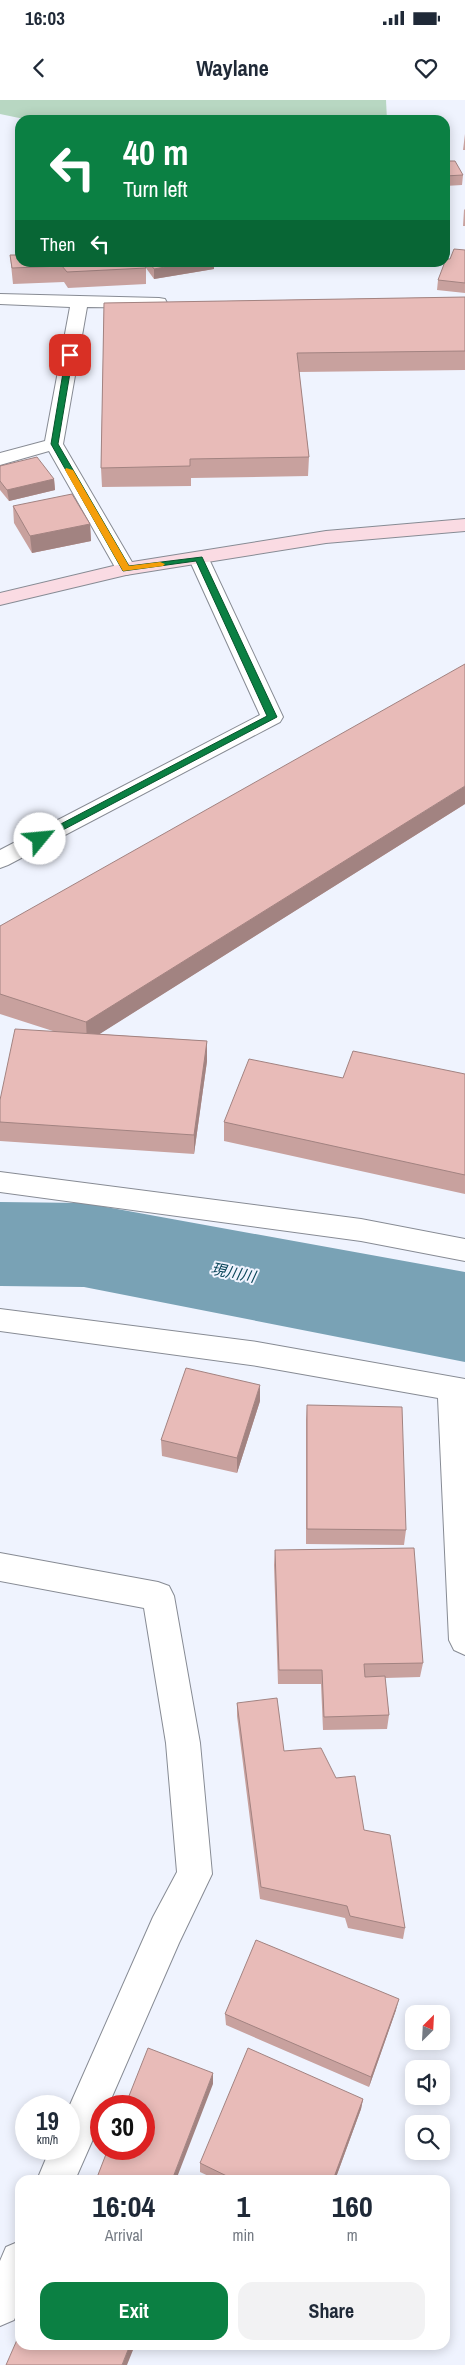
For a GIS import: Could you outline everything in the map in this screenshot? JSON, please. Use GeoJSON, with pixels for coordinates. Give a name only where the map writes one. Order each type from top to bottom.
{"type":"FeatureCollection","features":[{"type":"Feature","properties":{"kind":"street"},"geometry":{"type":"LineString","coordinates":[[0,299],[178,303]]}},
{"type":"Feature","properties":{"kind":"street"},"geometry":{"type":"LineString","coordinates":[[79,302],[54,444],[126,569]]}},
{"type":"Feature","properties":{"kind":"street"},"geometry":{"type":"LineString","coordinates":[[0,459],[54,444]]}},
{"type":"Feature","properties":{"kind":"street"},"geometry":{"type":"LineString","coordinates":[[0,599],[126,569],[199,559],[326,537],[465,525]]}},
{"type":"Feature","properties":{"kind":"street"},"geometry":{"type":"LineString","coordinates":[[0,860],[272,717],[199,559]]}},
{"type":"Feature","properties":{"kind":"street"},"geometry":{"type":"LineString","coordinates":[[0,1182],[361,1230],[465,1250]]}},
{"type":"Feature","properties":{"kind":"street"},"geometry":{"type":"LineString","coordinates":[[0,1320],[256,1354],[458,1390],[465,1640]]}},
{"type":"Feature","properties":{"kind":"street"},"geometry":{"type":"LineString","coordinates":[[0,1567],[158,1596],[183,1743],[195,1874],[166,1930],[58,2175]]}},
{"type":"Feature","properties":{"kind":"street"},"geometry":{"type":"LineString","coordinates":[[0,2306],[15,2272]]}},
{"type":"Feature","properties":{"kind":"green space"},"geometry":{"type":"Polygon","coordinates":[[[0,100],[386,100],[387,115],[15,115],[15,117],[0,114],[0,100]]]}},
{"type":"Feature","properties":{"kind":"building"},"geometry":{"type":"Polygon","coordinates":[[[450,161],[455,161],[463,175],[450,176],[450,161]]]}},
{"type":"Feature","properties":{"kind":"building"},"geometry":{"type":"Polygon","coordinates":[[[454,249],[465,250],[465,283],[438,280],[443,267],[450,267],[450,259],[454,249]]]}},
{"type":"Feature","properties":{"kind":"building"},"geometry":{"type":"Polygon","coordinates":[[[10,255],[15,255],[15,267],[37,267],[12,268],[10,255]]]}},
{"type":"Feature","properties":{"kind":"building"},"geometry":{"type":"Polygon","coordinates":[[[63,267],[146,268],[67,272],[63,267]]]}},
{"type":"Feature","properties":{"kind":"building"},"geometry":{"type":"Polygon","coordinates":[[[465,297],[465,351],[297,353],[309,457],[190,459],[190,466],[101,468],[104,303],[465,297]]]}},
{"type":"Feature","properties":{"kind":"building"},"geometry":{"type":"Polygon","coordinates":[[[37,457],[54,479],[7,490],[0,481],[0,466],[37,457]]]}},
{"type":"Feature","properties":{"kind":"building"},"geometry":{"type":"Polygon","coordinates":[[[72,494],[90,524],[30,536],[13,506],[72,494]]]}},
{"type":"Feature","properties":{"kind":"building"},"geometry":{"type":"Polygon","coordinates":[[[465,664],[465,786],[86,1022],[0,994],[0,926],[465,664]]]}},
{"type":"Feature","properties":{"kind":"building"},"geometry":{"type":"Polygon","coordinates":[[[15,1029],[207,1041],[194,1135],[0,1122],[0,1100],[15,1029]]]}},
{"type":"Feature","properties":{"kind":"building"},"geometry":{"type":"Polygon","coordinates":[[[353,1051],[465,1074],[465,1175],[224,1122],[249,1059],[343,1078],[353,1051]]]}},
{"type":"Feature","properties":{"kind":"building"},"geometry":{"type":"Polygon","coordinates":[[[186,1368],[260,1385],[237,1458],[161,1440],[186,1368]]]}},
{"type":"Feature","properties":{"kind":"building"},"geometry":{"type":"Polygon","coordinates":[[[307,1405],[402,1407],[406,1530],[307,1529],[307,1405]]]}},
{"type":"Feature","properties":{"kind":"building"},"geometry":{"type":"Polygon","coordinates":[[[414,1548],[423,1663],[364,1664],[365,1677],[385,1676],[389,1715],[324,1717],[322,1670],[279,1670],[275,1550],[414,1548]]]}},
{"type":"Feature","properties":{"kind":"building"},"geometry":{"type":"Polygon","coordinates":[[[277,1698],[284,1751],[321,1748],[336,1778],[355,1776],[364,1830],[390,1835],[405,1928],[350,1916],[347,1906],[261,1887],[237,1703],[277,1698]]]}},
{"type":"Feature","properties":{"kind":"building"},"geometry":{"type":"Polygon","coordinates":[[[256,1940],[399,1999],[371,2077],[225,2014],[256,1940]]]}},
{"type":"Feature","properties":{"kind":"building"},"geometry":{"type":"Polygon","coordinates":[[[148,2048],[213,2073],[174,2175],[98,2175],[104,2160],[155,2160],[155,2095],[129,2095],[148,2048]]]}},
{"type":"Feature","properties":{"kind":"building"},"geometry":{"type":"Polygon","coordinates":[[[248,2048],[363,2099],[335,2175],[225,2175],[200,2163],[248,2048]]]}},
{"type":"Feature","properties":{"kind":"building"},"geometry":{"type":"Polygon","coordinates":[[[15,2344],[15,2350],[128,2350],[122,2365],[6,2365],[15,2344]]]}},
{"type":"Feature","properties":{"kind":"waterway","name":"現川川"},"geometry":{"type":"LineString","coordinates":[[0,1244],[84,1245],[465,1317]]}},
{"type":"Feature","properties":{"kind":"slow traffic"},"geometry":{"type":"LineString","coordinates":[[69,470],[126,569],[160,564]]}},
{"type":"Feature","properties":{"kind":"route"},"geometry":{"type":"LineString","coordinates":[[40,839],[272,717],[199,559],[126,569],[54,444],[70,355]]}}]}
